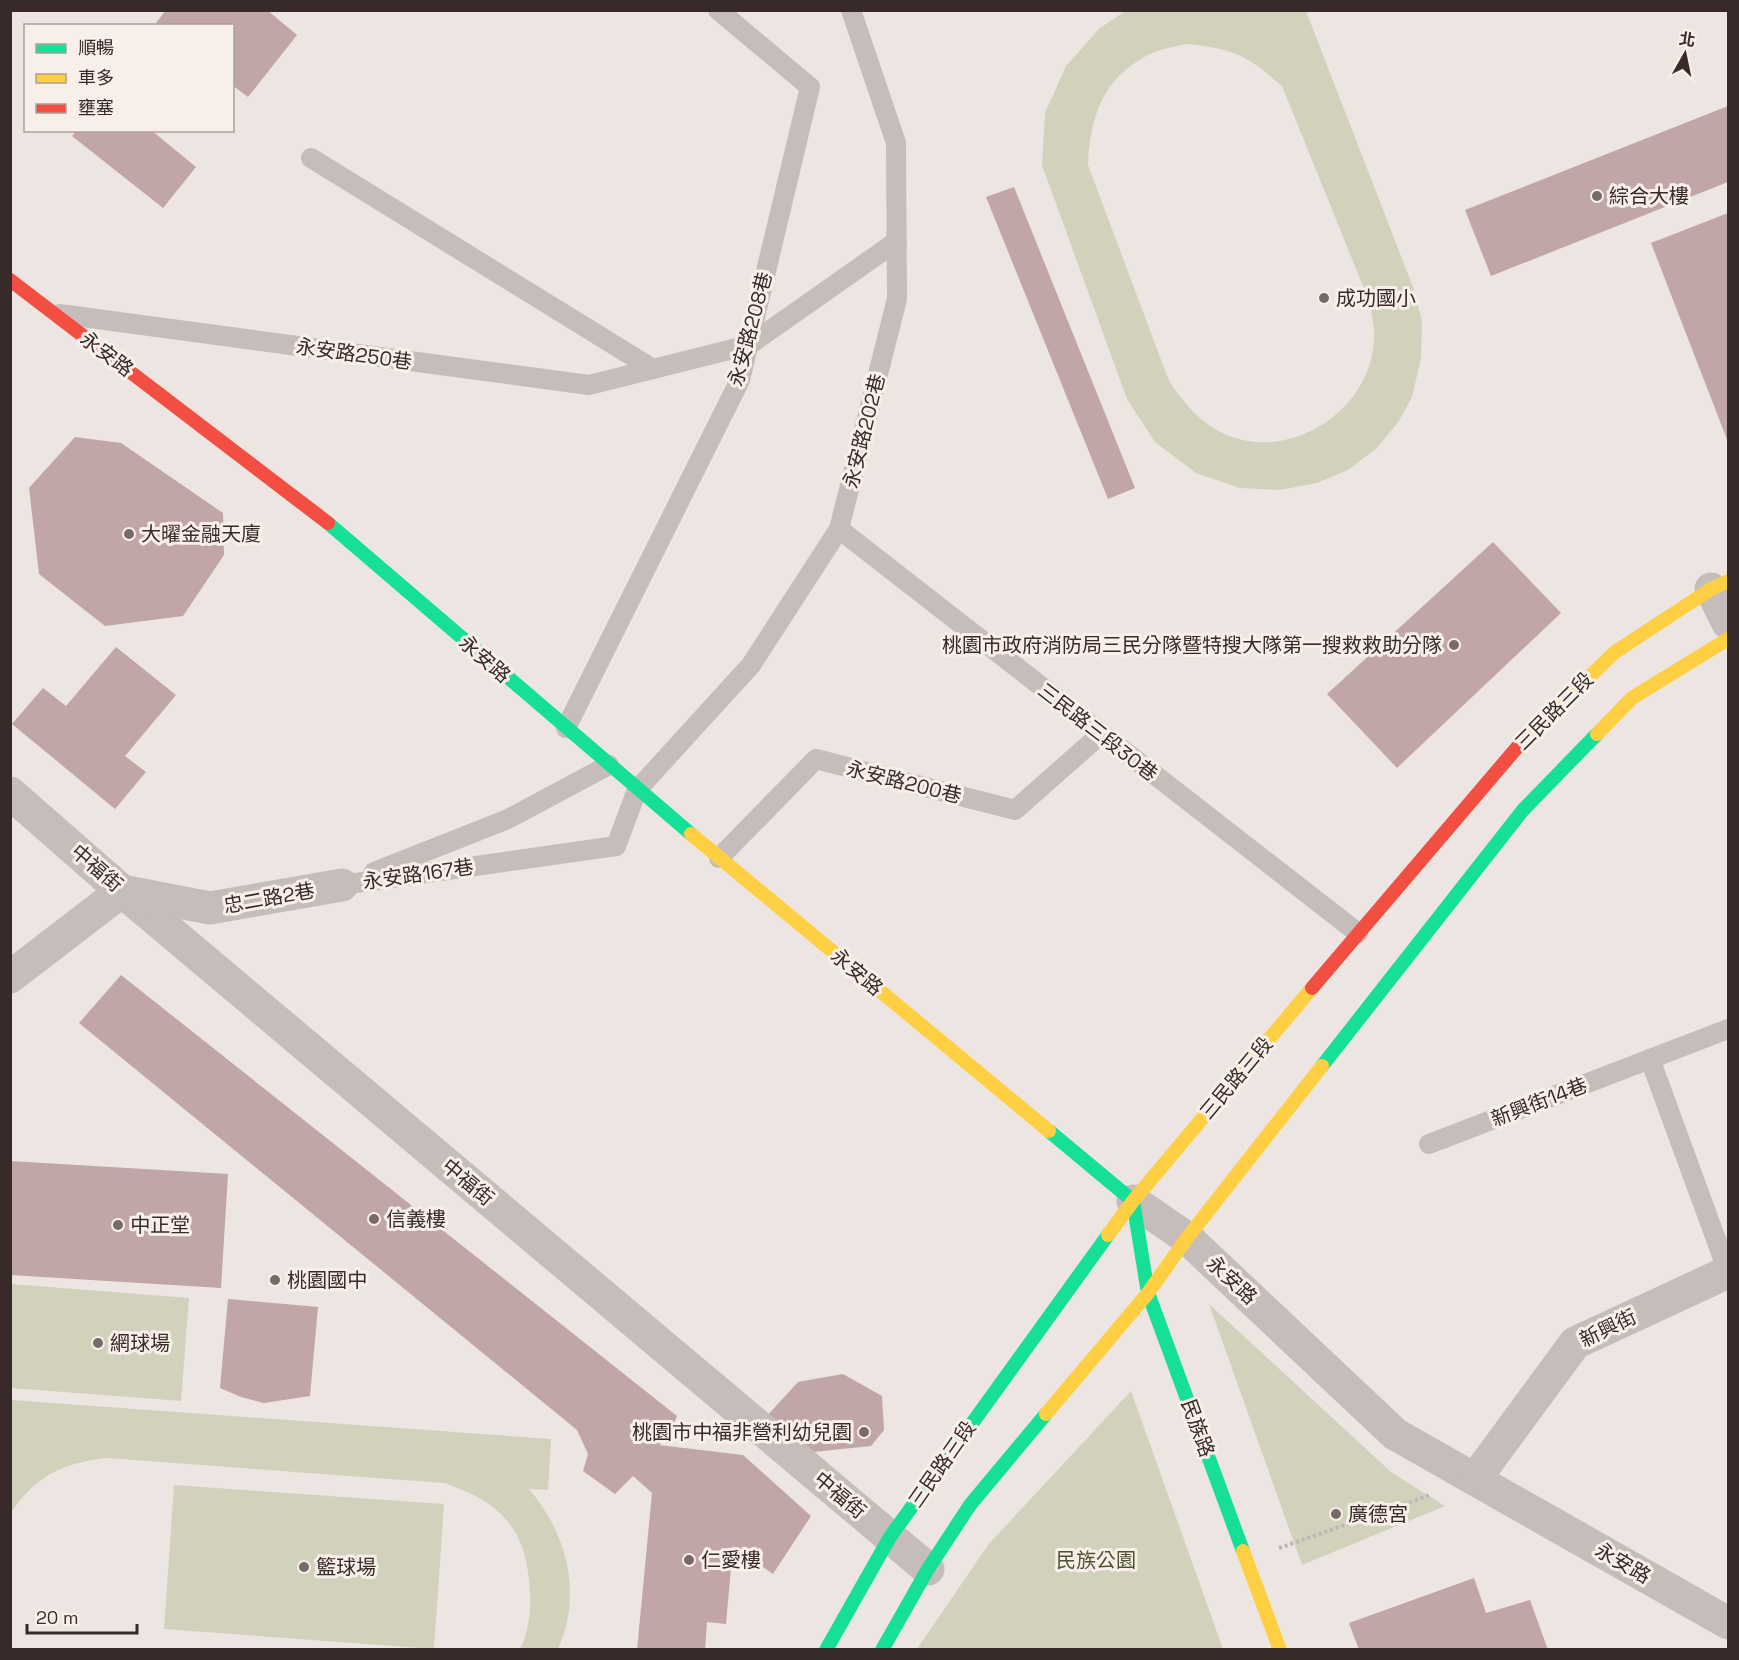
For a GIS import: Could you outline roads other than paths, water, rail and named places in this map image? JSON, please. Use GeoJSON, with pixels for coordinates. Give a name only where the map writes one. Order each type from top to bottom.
{"type":"FeatureCollection","features":[{"type":"Feature","properties":{"kind":"main road","name":"永安路"},"geometry":{"type":"LineString","coordinates":[[10,280],[311,509],[638,790],[1132,1201]]}},
{"type":"Feature","properties":{"kind":"main road","name":"三民路三段"},"geometry":{"type":"LineString","coordinates":[[826,1650],[890,1537],[1132,1201],[1480,788],[1543,719],[1615,652],[1720,585]]}},
{"type":"Feature","properties":{"kind":"main road"},"geometry":{"type":"LineString","coordinates":[[882,1650],[928,1569],[970,1505],[1148,1293],[1187,1238],[1524,810],[1632,698],[1728,639]]}},
{"type":"Feature","properties":{"kind":"main road","name":"民族路"},"geometry":{"type":"LineString","coordinates":[[1132,1201],[1148,1293],[1280,1650]]}},
{"type":"Feature","properties":{"kind":"street"},"geometry":{"type":"LineString","coordinates":[[1720,585],[1728,623]]}},
{"type":"Feature","properties":{"kind":"street","name":"中福街"},"geometry":{"type":"LineString","coordinates":[[10,793],[122,891],[928,1569]]}},
{"type":"Feature","properties":{"kind":"street","name":"忠二路2巷"},"geometry":{"type":"LineString","coordinates":[[122,891],[210,908],[342,885]]}},
{"type":"Feature","properties":{"kind":"street"},"geometry":{"type":"LineString","coordinates":[[10,977],[122,891]]}},
{"type":"Feature","properties":{"kind":"street","name":"永安路"},"geometry":{"type":"LineString","coordinates":[[1132,1201],[1187,1238],[1395,1434],[1728,1623]]}},
{"type":"Feature","properties":{"kind":"street","name":"新興街"},"geometry":{"type":"LineString","coordinates":[[1475,1479],[1575,1343],[1728,1272]]}},
{"type":"Feature","properties":{"kind":"lane","name":"永安路208巷"},"geometry":{"type":"LineString","coordinates":[[566,728],[740,380],[810,87],[718,10]]}},
{"type":"Feature","properties":{"kind":"lane","name":"永安路202巷"},"geometry":{"type":"LineString","coordinates":[[638,790],[751,664],[839,529],[897,298],[896,143],[851,10]]}},
{"type":"Feature","properties":{"kind":"lane"},"geometry":{"type":"LineString","coordinates":[[311,158],[653,369]]}},
{"type":"Feature","properties":{"kind":"lane","name":"永安路250巷"},"geometry":{"type":"LineString","coordinates":[[54,313],[589,385],[748,345],[897,241]]}},
{"type":"Feature","properties":{"kind":"lane","name":"三民路三段30巷"},"geometry":{"type":"LineString","coordinates":[[839,529],[1358,933]]}},
{"type":"Feature","properties":{"kind":"lane","name":"永安路200巷"},"geometry":{"type":"LineString","coordinates":[[719,858],[816,759],[1015,810],[1101,734]]}},
{"type":"Feature","properties":{"kind":"lane","name":"永安路167巷"},"geometry":{"type":"LineString","coordinates":[[342,885],[508,819],[609,765]]}},
{"type":"Feature","properties":{"kind":"lane","name":"永安路167巷"},"geometry":{"type":"LineString","coordinates":[[342,885],[616,846],[638,790]]}},
{"type":"Feature","properties":{"kind":"lane","name":"新興街14巷"},"geometry":{"type":"LineString","coordinates":[[1429,1144],[1728,1029]]}},
{"type":"Feature","properties":{"kind":"lane"},"geometry":{"type":"LineString","coordinates":[[1650,1059],[1728,1272]]}},
{"type":"Feature","properties":{"kind":"place","name":"綜合大樓"},"geometry":{"type":"Point","coordinates":[1597,196]}},
{"type":"Feature","properties":{"kind":"place","name":"成功國小"},"geometry":{"type":"Point","coordinates":[1324,298]}},
{"type":"Feature","properties":{"kind":"place","name":"大曜金融天廈"},"geometry":{"type":"Point","coordinates":[129,534]}},
{"type":"Feature","properties":{"kind":"place","name":"桃園市政府消防局三民分隊暨特搜大隊第一搜救救助分隊"},"geometry":{"type":"Point","coordinates":[1454,645]}},
{"type":"Feature","properties":{"kind":"place","name":"信義樓"},"geometry":{"type":"Point","coordinates":[374,1219]}},
{"type":"Feature","properties":{"kind":"place","name":"中正堂"},"geometry":{"type":"Point","coordinates":[118,1225]}},
{"type":"Feature","properties":{"kind":"place","name":"桃園國中"},"geometry":{"type":"Point","coordinates":[275,1280]}},
{"type":"Feature","properties":{"kind":"place","name":"網球場"},"geometry":{"type":"Point","coordinates":[98,1343]}},
{"type":"Feature","properties":{"kind":"place","name":"桃園市中福非營利幼兒園"},"geometry":{"type":"Point","coordinates":[864,1432]}},
{"type":"Feature","properties":{"kind":"place","name":"廣德宮"},"geometry":{"type":"Point","coordinates":[1336,1514]}},
{"type":"Feature","properties":{"kind":"place","name":"仁愛樓"},"geometry":{"type":"Point","coordinates":[689,1560]}},
{"type":"Feature","properties":{"kind":"place","name":"籃球場"},"geometry":{"type":"Point","coordinates":[304,1567]}},
{"type":"Feature","properties":{"kind":"park label","name":"民族公園"},"geometry":{"type":"Point","coordinates":[1096,1560]}}]}
